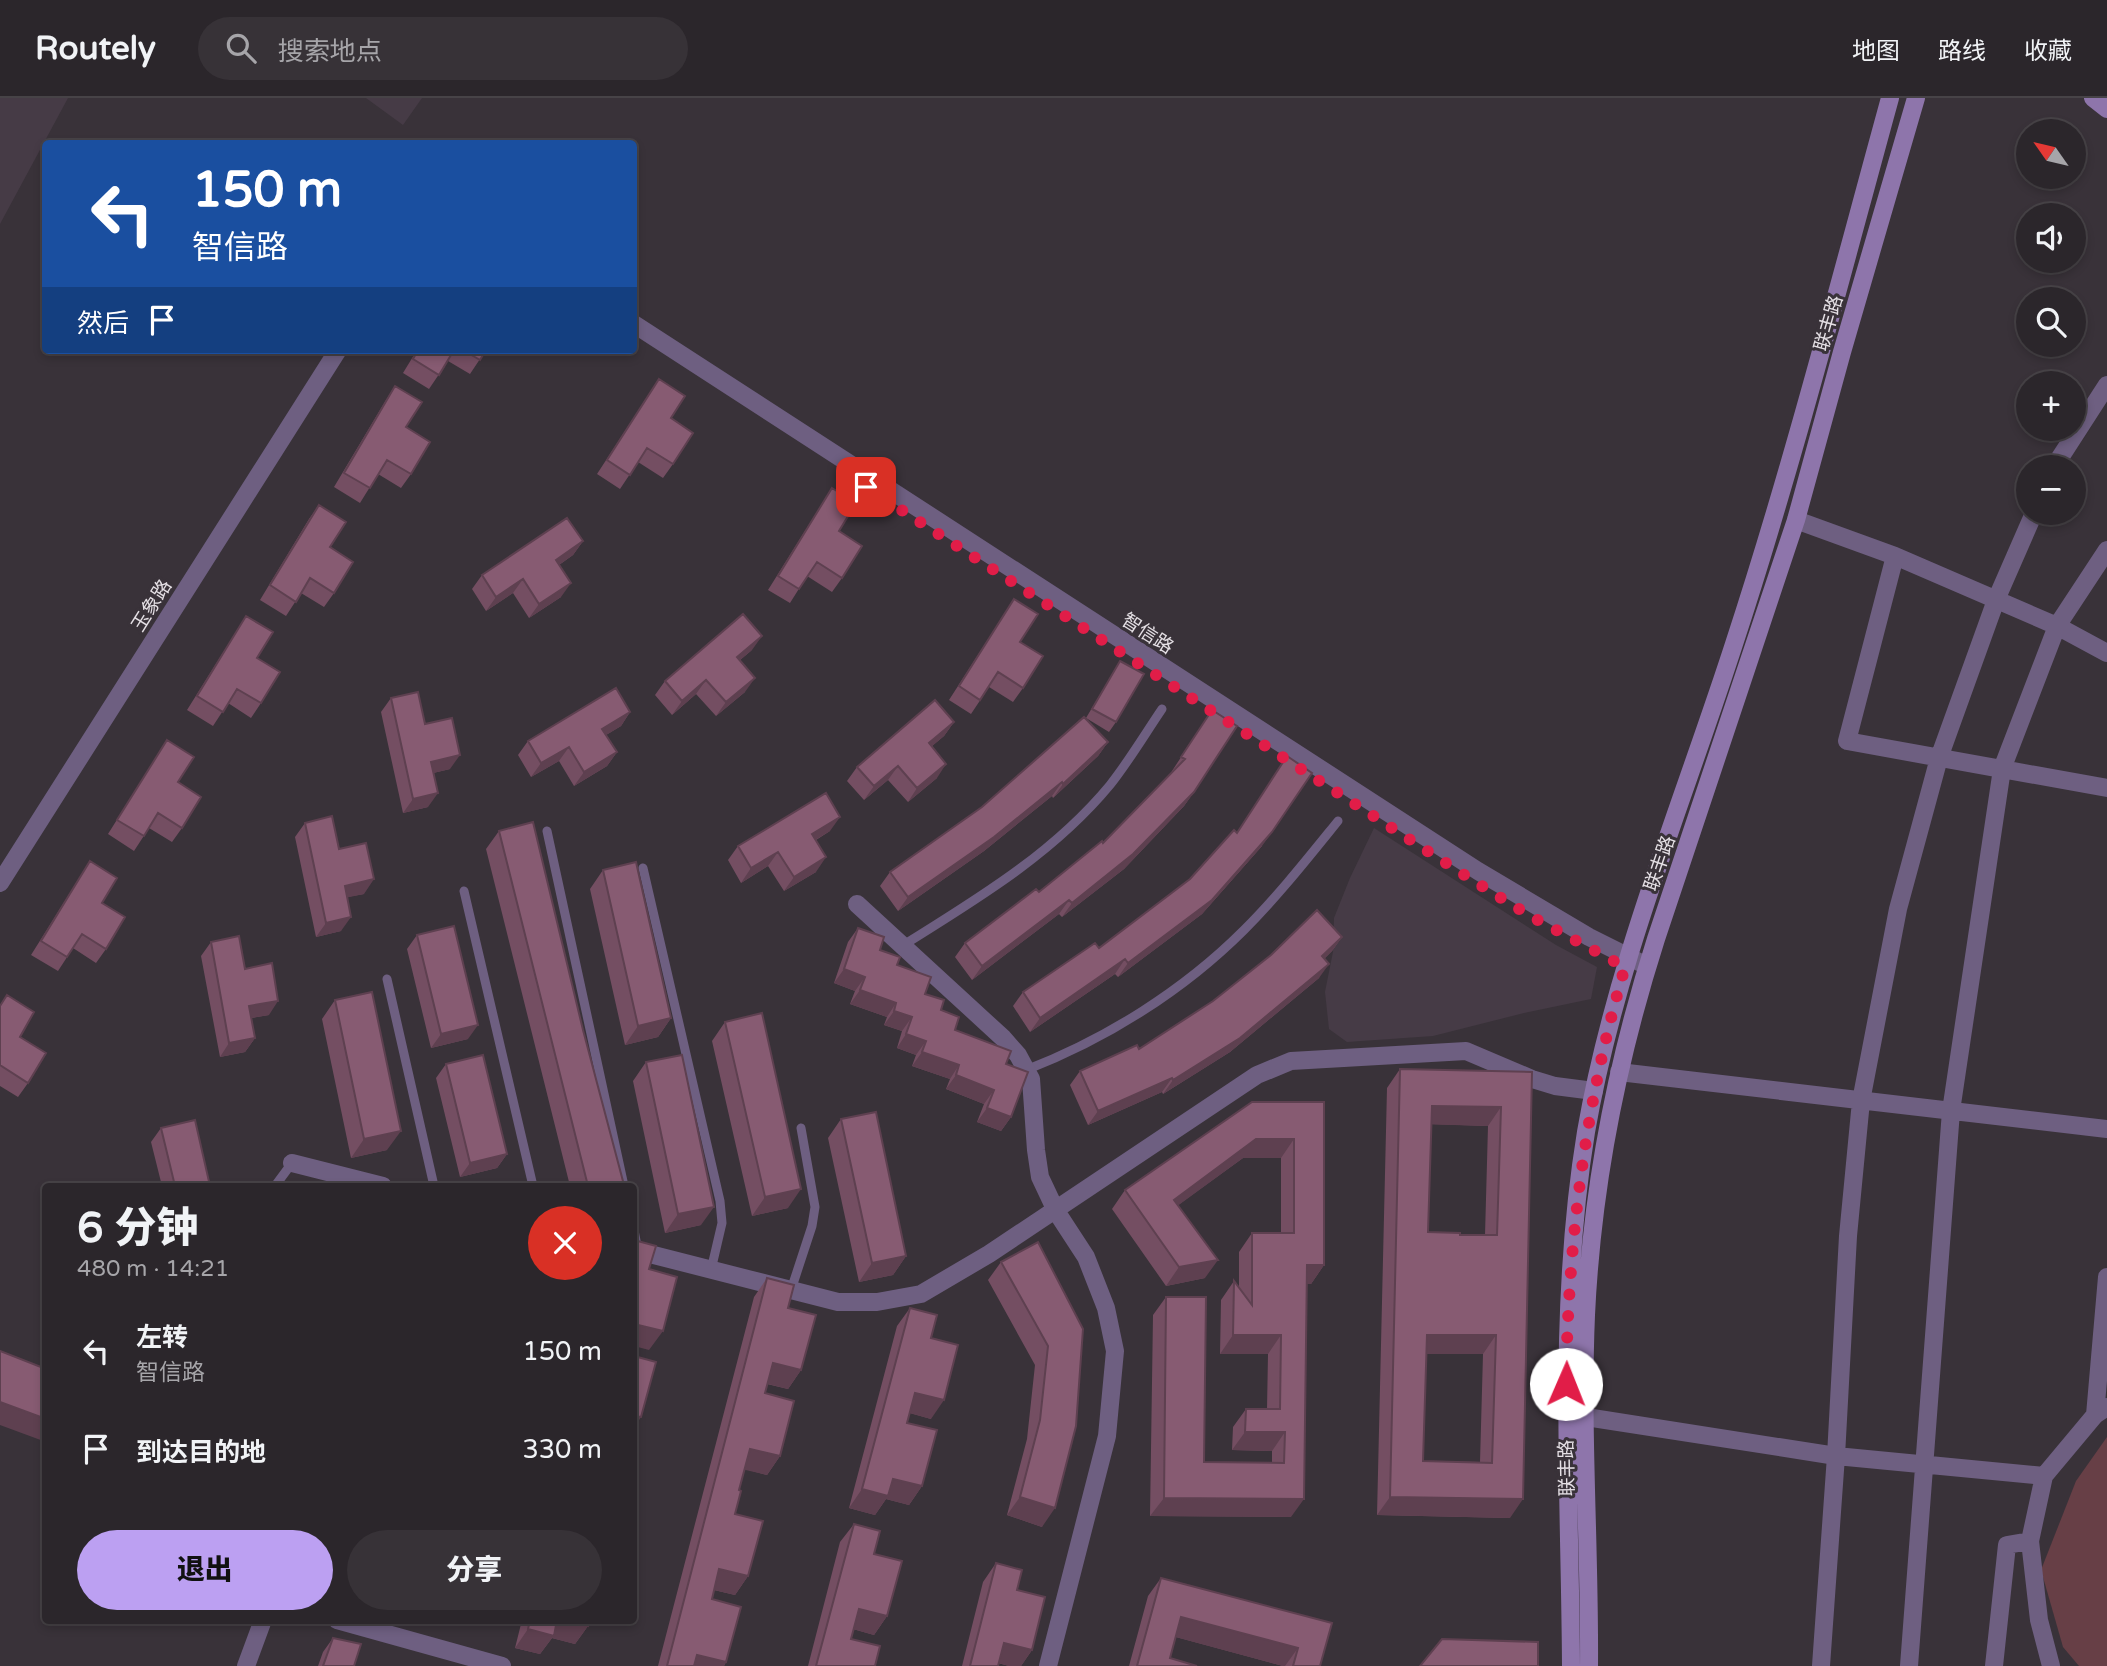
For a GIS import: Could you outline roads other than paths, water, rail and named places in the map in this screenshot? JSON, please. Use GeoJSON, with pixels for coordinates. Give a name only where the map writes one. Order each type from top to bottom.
{"type":"FeatureCollection","features":[{"type":"Feature","properties":{"kind":"main road","name":"联丰路"},"geometry":{"type":"LineString","coordinates":[[1571,1666],[1567,1333],[1579,1180],[1594,1091],[1609,1020],[1648,893],[1704,736],[1769,536],[1890,98]]}},
{"type":"Feature","properties":{"kind":"main road"},"geometry":{"type":"LineString","coordinates":[[2092,98],[2107,109]]}},
{"type":"Feature","properties":{"kind":"main road","name":"联丰路"},"geometry":{"type":"LineString","coordinates":[[1589,1666],[1587,1314],[1593,1225],[1605,1141],[1619,1072],[1645,971],[1796,520],[1842,352],[1916,102]]}},
{"type":"Feature","properties":{"kind":"street","name":"智信路"},"geometry":{"type":"LineString","coordinates":[[637,326],[1478,871],[1627,962]]}},
{"type":"Feature","properties":{"kind":"street","name":"智信路"},"geometry":{"type":"LineString","coordinates":[[637,338],[1472,880],[1532,917],[1645,971]]}},
{"type":"Feature","properties":{"kind":"street","name":"玉象路"},"geometry":{"type":"LineString","coordinates":[[0,863],[323,354]]}},
{"type":"Feature","properties":{"kind":"street","name":"玉象路"},"geometry":{"type":"LineString","coordinates":[[0,883],[335,354]]}},
{"type":"Feature","properties":{"kind":"street"},"geometry":{"type":"LineString","coordinates":[[2062,455],[2107,385]]}},
{"type":"Feature","properties":{"kind":"street"},"geometry":{"type":"LineString","coordinates":[[1796,520],[1895,556],[2057,626],[2107,653]]}},
{"type":"Feature","properties":{"kind":"street"},"geometry":{"type":"LineString","coordinates":[[1821,1666],[1848,1236],[1861,1101],[1898,909],[1939,758],[1996,600],[2029,525]]}},
{"type":"Feature","properties":{"kind":"street"},"geometry":{"type":"LineString","coordinates":[[1909,1666],[1951,1111],[2002,769],[2057,626],[2107,550]]}},
{"type":"Feature","properties":{"kind":"street"},"geometry":{"type":"LineString","coordinates":[[1895,556],[1847,741],[2107,788]]}},
{"type":"Feature","properties":{"kind":"street"},"geometry":{"type":"LineString","coordinates":[[857,904],[1003,1038],[1018,1055],[1031,1079],[1040,1177],[1056,1211],[1086,1257],[1106,1308],[1115,1350],[1107,1436],[1048,1666]]}},
{"type":"Feature","properties":{"kind":"street"},"geometry":{"type":"LineString","coordinates":[[637,1250],[838,1302],[877,1302],[921,1294],[1056,1211],[1257,1075],[1291,1061],[1466,1051],[1532,1079],[1555,1086],[1594,1091]]}},
{"type":"Feature","properties":{"kind":"street"},"geometry":{"type":"LineString","coordinates":[[1619,1072],[2107,1129]]}},
{"type":"Feature","properties":{"kind":"street"},"geometry":{"type":"LineString","coordinates":[[292,1163],[371,1183]]}},
{"type":"Feature","properties":{"kind":"street"},"geometry":{"type":"LineString","coordinates":[[2052,1666],[2039,1620],[2030,1541],[2044,1476],[2101,1411],[2107,1277]]}},
{"type":"Feature","properties":{"kind":"street"},"geometry":{"type":"LineString","coordinates":[[1586,1417],[1836,1456],[2044,1476]]}},
{"type":"Feature","properties":{"kind":"street"},"geometry":{"type":"LineString","coordinates":[[1994,1666],[2007,1545],[2030,1541]]}},
{"type":"Feature","properties":{"kind":"street"},"geometry":{"type":"LineString","coordinates":[[246,1666],[262,1624]]}},
{"type":"Feature","properties":{"kind":"street"},"geometry":{"type":"LineString","coordinates":[[351,1624],[502,1666]]}},
{"type":"Feature","properties":{"kind":"lane"},"geometry":{"type":"LineString","coordinates":[[902,946],[1000,884],[1059,838],[1110,784],[1162,709]]}},
{"type":"Feature","properties":{"kind":"lane"},"geometry":{"type":"LineString","coordinates":[[1026,1070],[1064,1055],[1124,1023],[1189,978],[1243,931],[1296,873],[1338,821]]}},
{"type":"Feature","properties":{"kind":"lane"},"geometry":{"type":"LineString","coordinates":[[547,831],[623,1183]]}},
{"type":"Feature","properties":{"kind":"lane"},"geometry":{"type":"LineString","coordinates":[[643,868],[720,1201],[722,1223],[711,1270]]}},
{"type":"Feature","properties":{"kind":"lane"},"geometry":{"type":"LineString","coordinates":[[464,891],[532,1183]]}},
{"type":"Feature","properties":{"kind":"lane"},"geometry":{"type":"LineString","coordinates":[[387,979],[433,1183]]}},
{"type":"Feature","properties":{"kind":"lane"},"geometry":{"type":"LineString","coordinates":[[791,1290],[813,1226],[815,1207],[801,1128]]}},
{"type":"Feature","properties":{"kind":"lane"},"geometry":{"type":"LineString","coordinates":[[277,1183],[292,1163]]}}]}
